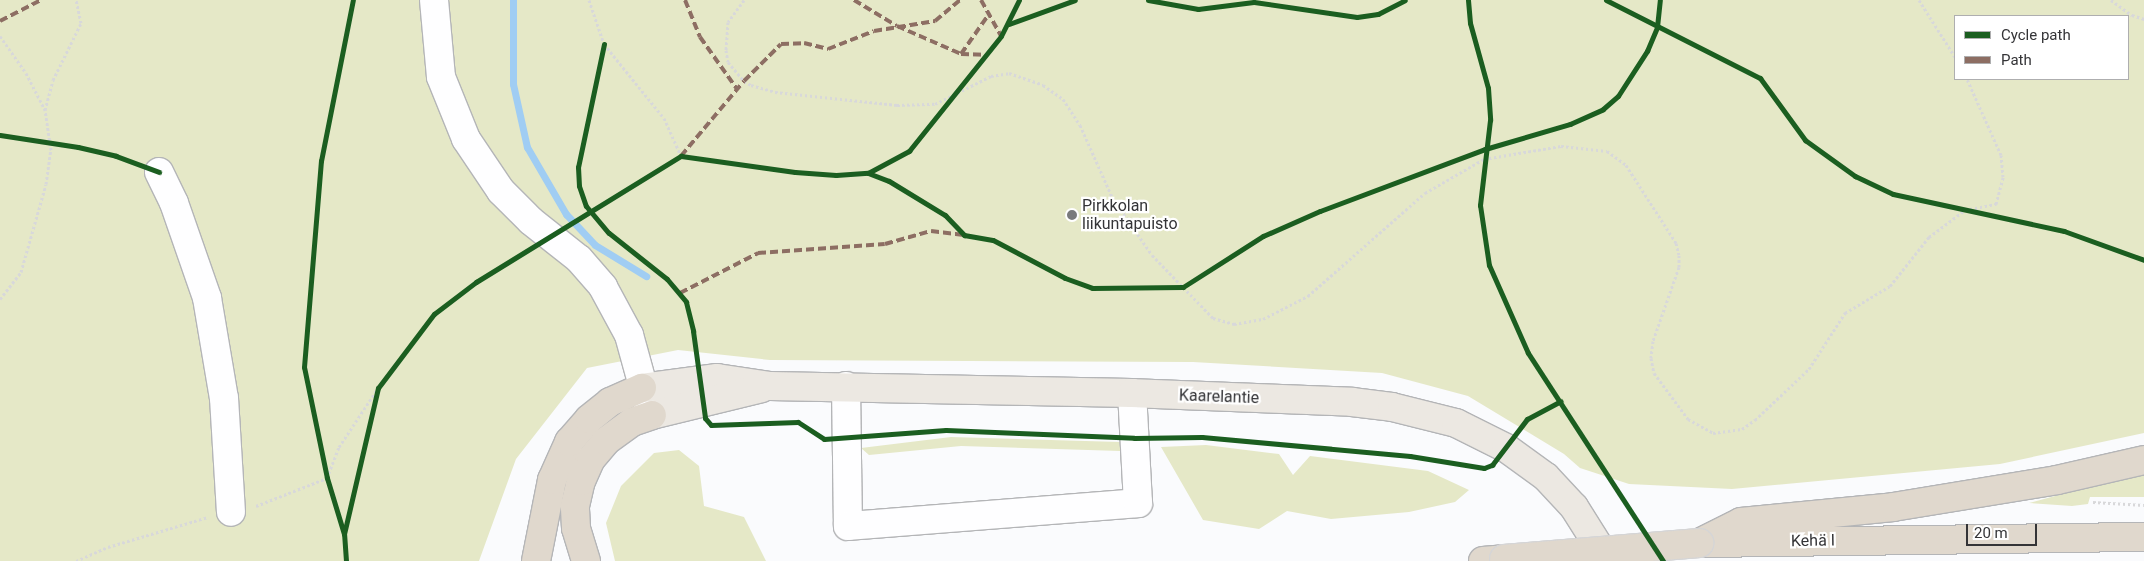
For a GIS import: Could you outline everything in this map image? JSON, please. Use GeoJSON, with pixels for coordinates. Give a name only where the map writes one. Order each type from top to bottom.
{"type":"FeatureCollection","features":[{"type":"Feature","properties":{"kind":"highway"},"geometry":{"type":"LineString","coordinates":[[536,561],[544,532],[552,480],[569,442],[589,419],[610,402],[642,388]]}},
{"type":"Feature","properties":{"kind":"highway"},"geometry":{"type":"LineString","coordinates":[[586,561],[576,528],[575,506],[581,481],[591,459],[606,441],[632,422],[652,415]]}},
{"type":"Feature","properties":{"kind":"highway"},"geometry":{"type":"LineString","coordinates":[[1699,543],[1741,522],[1821,516],[1922,502],[2057,480],[2144,460]]}},
{"type":"Feature","properties":{"kind":"highway","name":"Kehä I"},"geometry":{"type":"LineString","coordinates":[[1494,560],[1699,543],[2144,537]]}},
{"type":"Feature","properties":{"kind":"main road","name":"Kaarelantie"},"geometry":{"type":"LineString","coordinates":[[642,388],[699,378],[770,386],[1132,393],[1352,402],[1392,407],[1456,423],[1506,448],[1546,477],[1574,508],[1608,561]]}},
{"type":"Feature","properties":{"kind":"main road","name":"Kaarelantie"},"geometry":{"type":"LineString","coordinates":[[652,415],[770,386]]}},
{"type":"Feature","properties":{"kind":"street"},"geometry":{"type":"LineString","coordinates":[[434,0],[441,77],[466,140],[501,191],[531,221],[579,259],[603,287],[628,335],[642,388],[652,415]]}},
{"type":"Feature","properties":{"kind":"street"},"geometry":{"type":"LineString","coordinates":[[159,172],[174,203],[207,298],[224,398],[231,512]]}},
{"type":"Feature","properties":{"kind":"street"},"geometry":{"type":"LineString","coordinates":[[846,386],[848,526],[1138,503],[1132,393]]}},
{"type":"Feature","properties":{"kind":"path"},"geometry":{"type":"LineString","coordinates":[[0,299],[21,272],[46,184],[51,150],[48,141],[45,110],[53,80],[81,23],[76,0]]}},
{"type":"Feature","properties":{"kind":"path"},"geometry":{"type":"LineString","coordinates":[[590,0],[604,44],[664,118],[681,156]]}},
{"type":"Feature","properties":{"kind":"path"},"geometry":{"type":"LineString","coordinates":[[744,0],[728,22],[726,50],[728,62],[744,81],[775,92],[897,105],[936,104],[991,76],[1009,74],[1043,85],[1063,99],[1080,125],[1112,197],[1152,255],[1213,318],[1234,324],[1263,319],[1308,296],[1425,193],[1484,159],[1517,152],[1576,147],[1606,152],[1626,165],[1676,244],[1679,255],[1679,267],[1653,341],[1651,358],[1654,373],[1688,419],[1713,433],[1742,429],[1755,420],[1808,369],[1845,313],[1890,286],[1929,237],[1965,210],[1996,204],[2003,177],[2001,155],[1967,80]]}},
{"type":"Feature","properties":{"kind":"path"},"geometry":{"type":"LineString","coordinates":[[1919,0],[1954,55]]}},
{"type":"Feature","properties":{"kind":"path"},"geometry":{"type":"LineString","coordinates":[[2111,0],[2132,16],[2144,19]]}},
{"type":"Feature","properties":{"kind":"path"},"geometry":{"type":"LineString","coordinates":[[0,36],[26,74],[45,110]]}},
{"type":"Feature","properties":{"kind":"path"},"geometry":{"type":"LineString","coordinates":[[602,53],[604,44]]}},
{"type":"Feature","properties":{"kind":"path"},"geometry":{"type":"LineString","coordinates":[[947,107],[968,80]]}},
{"type":"Feature","properties":{"kind":"path"},"geometry":{"type":"LineString","coordinates":[[38,140],[56,143]]}},
{"type":"Feature","properties":{"kind":"path"},"geometry":{"type":"LineString","coordinates":[[1483,168],[1485,149]]}},
{"type":"Feature","properties":{"kind":"path"},"geometry":{"type":"LineString","coordinates":[[675,159],[681,156],[688,157]]}},
{"type":"Feature","properties":{"kind":"path"},"geometry":{"type":"LineString","coordinates":[[1956,208],[1985,213]]}},
{"type":"Feature","properties":{"kind":"path"},"geometry":{"type":"LineString","coordinates":[[1173,287],[1183,287],[1190,282]]}},
{"type":"Feature","properties":{"kind":"path"},"geometry":{"type":"LineString","coordinates":[[76,561],[172,526],[266,504],[327,478],[339,447],[383,381]]}},
{"type":"Feature","properties":{"kind":"path"},"geometry":{"type":"LineString","coordinates":[[373,408],[378,388]]}},
{"type":"Feature","properties":{"kind":"path"},"geometry":{"type":"LineString","coordinates":[[326,460],[327,478],[330,487]]}},
{"type":"Feature","properties":{"kind":"path"},"geometry":{"type":"LineString","coordinates":[[2093,502],[2144,505]]}},
{"type":"Feature","properties":{"kind":"green space","name":"Pirkkolan liikuntapuisto"},"geometry":{"type":"Polygon","coordinates":[[[0,0],[2144,0],[2144,433],[2000,464],[1732,489],[1629,484],[1580,468],[1564,454],[1468,396],[1382,373],[1193,362],[770,360],[678,350],[587,368],[516,459],[479,561],[0,561],[0,0]]]}},
{"type":"Feature","properties":{"kind":"green space"},"geometry":{"type":"Polygon","coordinates":[[[951,437],[1120,442],[1120,451],[961,446],[869,455],[861,448],[951,437]]]}},
{"type":"Feature","properties":{"kind":"green space"},"geometry":{"type":"Polygon","coordinates":[[[1206,445],[1279,454],[1293,475],[1310,456],[1428,471],[1469,490],[1455,502],[1409,512],[1331,519],[1287,511],[1259,529],[1203,520],[1161,447],[1206,445]]]}},
{"type":"Feature","properties":{"kind":"green space"},"geometry":{"type":"Polygon","coordinates":[[[679,450],[699,466],[704,506],[744,517],[766,561],[615,561],[606,523],[621,486],[654,453],[679,450]]]}},
{"type":"Feature","properties":{"kind":"green space"},"geometry":{"type":"Polygon","coordinates":[[[2144,472],[2144,497],[2090,497],[2088,504],[2072,506],[2029,503],[2144,472]]]}},
{"type":"Feature","properties":{"kind":"waterway"},"geometry":{"type":"LineString","coordinates":[[513,0],[513,84],[527,147],[566,214],[595,245],[646,276]]}},
{"type":"Feature","properties":{"kind":"marked path"},"geometry":{"type":"LineString","coordinates":[[0,21],[41,0]]}},
{"type":"Feature","properties":{"kind":"marked path"},"geometry":{"type":"LineString","coordinates":[[685,0],[700,37],[737,89]]}},
{"type":"Feature","properties":{"kind":"marked path"},"geometry":{"type":"LineString","coordinates":[[854,0],[897,26],[961,54],[985,55]]}},
{"type":"Feature","properties":{"kind":"marked path"},"geometry":{"type":"LineString","coordinates":[[681,156],[744,81],[781,44],[804,43],[828,49],[874,31],[935,21],[960,0]]}},
{"type":"Feature","properties":{"kind":"marked path"},"geometry":{"type":"LineString","coordinates":[[981,0],[1001,36]]}},
{"type":"Feature","properties":{"kind":"marked path"},"geometry":{"type":"LineString","coordinates":[[961,54],[989,14]]}},
{"type":"Feature","properties":{"kind":"marked path"},"geometry":{"type":"LineString","coordinates":[[680,293],[758,253],[885,244],[931,231],[964,235]]}},
{"type":"Feature","properties":{"kind":"cycle path"},"geometry":{"type":"LineString","coordinates":[[346,561],[344,534],[327,478],[304,367],[321,161],[353,0]]}},
{"type":"Feature","properties":{"kind":"cycle path"},"geometry":{"type":"LineString","coordinates":[[344,534],[378,388],[434,314],[476,282],[681,156],[795,172],[836,175],[868,173],[909,151],[1001,36],[1019,0]]}},
{"type":"Feature","properties":{"kind":"cycle path"},"geometry":{"type":"LineString","coordinates":[[1009,24],[1075,0]]}},
{"type":"Feature","properties":{"kind":"cycle path"},"geometry":{"type":"LineString","coordinates":[[1148,0],[1198,9],[1254,2],[1357,17],[1378,14],[1405,0]]}},
{"type":"Feature","properties":{"kind":"cycle path"},"geometry":{"type":"LineString","coordinates":[[1468,0],[1470,23],[1488,88],[1490,120],[1480,205],[1489,265],[1528,353],[1663,561]]}},
{"type":"Feature","properties":{"kind":"cycle path"},"geometry":{"type":"LineString","coordinates":[[1606,0],[1760,78],[1805,140],[1855,176],[1893,194],[2064,231],[2144,260]]}},
{"type":"Feature","properties":{"kind":"cycle path"},"geometry":{"type":"LineString","coordinates":[[868,173],[889,181],[945,215],[964,235],[993,240],[1065,278],[1092,288],[1183,287],[1263,236],[1320,211],[1485,149],[1570,124],[1603,109],[1618,96],[1647,51],[1657,27],[1660,0]]}},
{"type":"Feature","properties":{"kind":"cycle path"},"geometry":{"type":"LineString","coordinates":[[604,44],[578,167],[579,186],[586,206],[609,233],[667,279],[686,302],[693,331],[705,418],[711,425],[798,422],[824,439],[946,430],[1134,438],[1202,437],[1410,456],[1484,468],[1492,465],[1527,419],[1561,401]]}},
{"type":"Feature","properties":{"kind":"cycle path"},"geometry":{"type":"LineString","coordinates":[[0,135],[78,147],[116,156],[159,172]]}},
{"type":"Feature","properties":{"kind":"place","name":"Pirkkolan liikuntapuisto"},"geometry":{"type":"Point","coordinates":[1072,215]}}]}
